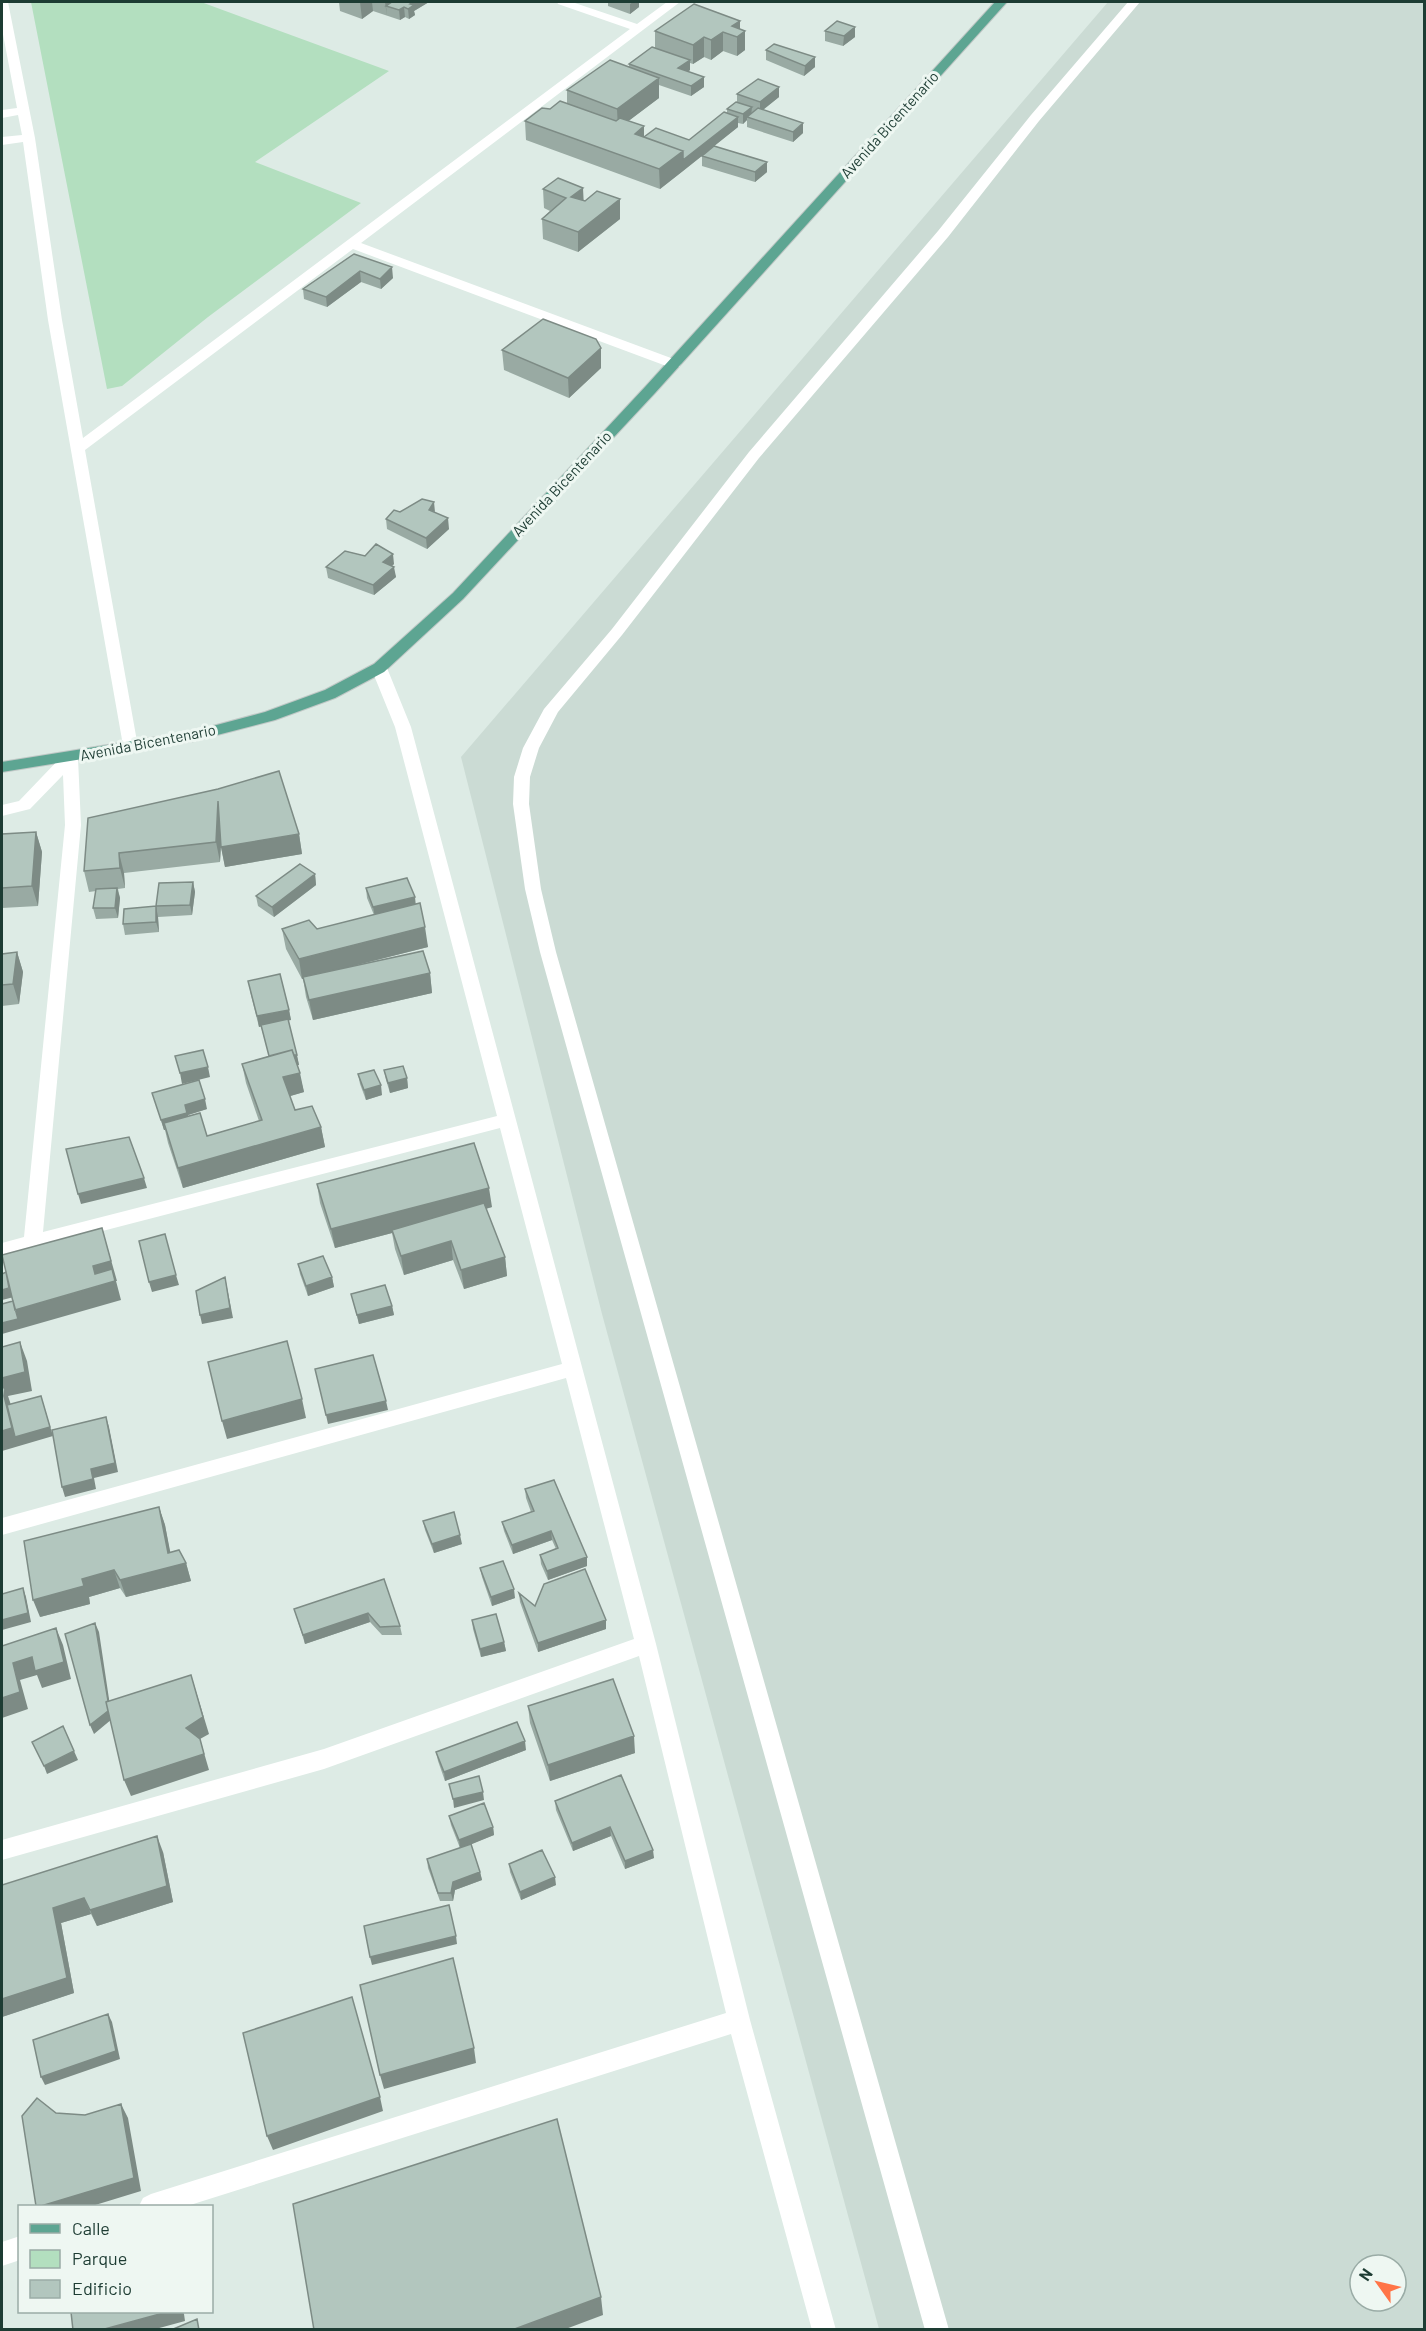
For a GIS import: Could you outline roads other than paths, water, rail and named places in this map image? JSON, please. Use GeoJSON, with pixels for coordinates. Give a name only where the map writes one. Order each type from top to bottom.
{"type":"FeatureCollection","features":[{"type":"Feature","properties":{"kind":"main road","name":"Avenida Bicentenario"},"geometry":{"type":"LineString","coordinates":[[2,767],[70,758],[194,736],[270,716],[330,694],[379,668],[458,596],[674,364],[1001,2]]}},
{"type":"Feature","properties":{"kind":"street"},"geometry":{"type":"LineString","coordinates":[[2,2],[29,138],[55,320],[130,747]]}},
{"type":"Feature","properties":{"kind":"street"},"geometry":{"type":"LineString","coordinates":[[562,2],[638,28]]}},
{"type":"Feature","properties":{"kind":"street"},"geometry":{"type":"LineString","coordinates":[[78,448],[674,2]]}},
{"type":"Feature","properties":{"kind":"street"},"geometry":{"type":"LineString","coordinates":[[937,2330],[548,951],[533,889],[521,804],[522,777],[531,748],[552,709],[617,632],[754,455],[943,234],[1035,118],[1134,2]]}},
{"type":"Feature","properties":{"kind":"street"},"geometry":{"type":"LineString","coordinates":[[2,114],[23,111]]}},
{"type":"Feature","properties":{"kind":"street"},"geometry":{"type":"LineString","coordinates":[[2,141],[29,138]]}},
{"type":"Feature","properties":{"kind":"street"},"geometry":{"type":"LineString","coordinates":[[350,243],[674,364]]}},
{"type":"Feature","properties":{"kind":"street"},"geometry":{"type":"LineString","coordinates":[[379,668],[403,726],[645,1644],[739,2020],[824,2330]]}},
{"type":"Feature","properties":{"kind":"street"},"geometry":{"type":"LineString","coordinates":[[33,1243],[73,825],[70,758]]}},
{"type":"Feature","properties":{"kind":"street"},"geometry":{"type":"LineString","coordinates":[[2,810],[24,805],[70,758]]}},
{"type":"Feature","properties":{"kind":"street"},"geometry":{"type":"LineString","coordinates":[[2,1250],[507,1120]]}},
{"type":"Feature","properties":{"kind":"street"},"geometry":{"type":"LineString","coordinates":[[2,1527],[571,1369]]}},
{"type":"Feature","properties":{"kind":"street"},"geometry":{"type":"LineString","coordinates":[[2,1850],[324,1759],[645,1644]]}},
{"type":"Feature","properties":{"kind":"street"},"geometry":{"type":"LineString","coordinates":[[154,2205],[739,2020]]}},
{"type":"Feature","properties":{"kind":"street"},"geometry":{"type":"LineString","coordinates":[[2,2254],[18,2249]]}}]}
